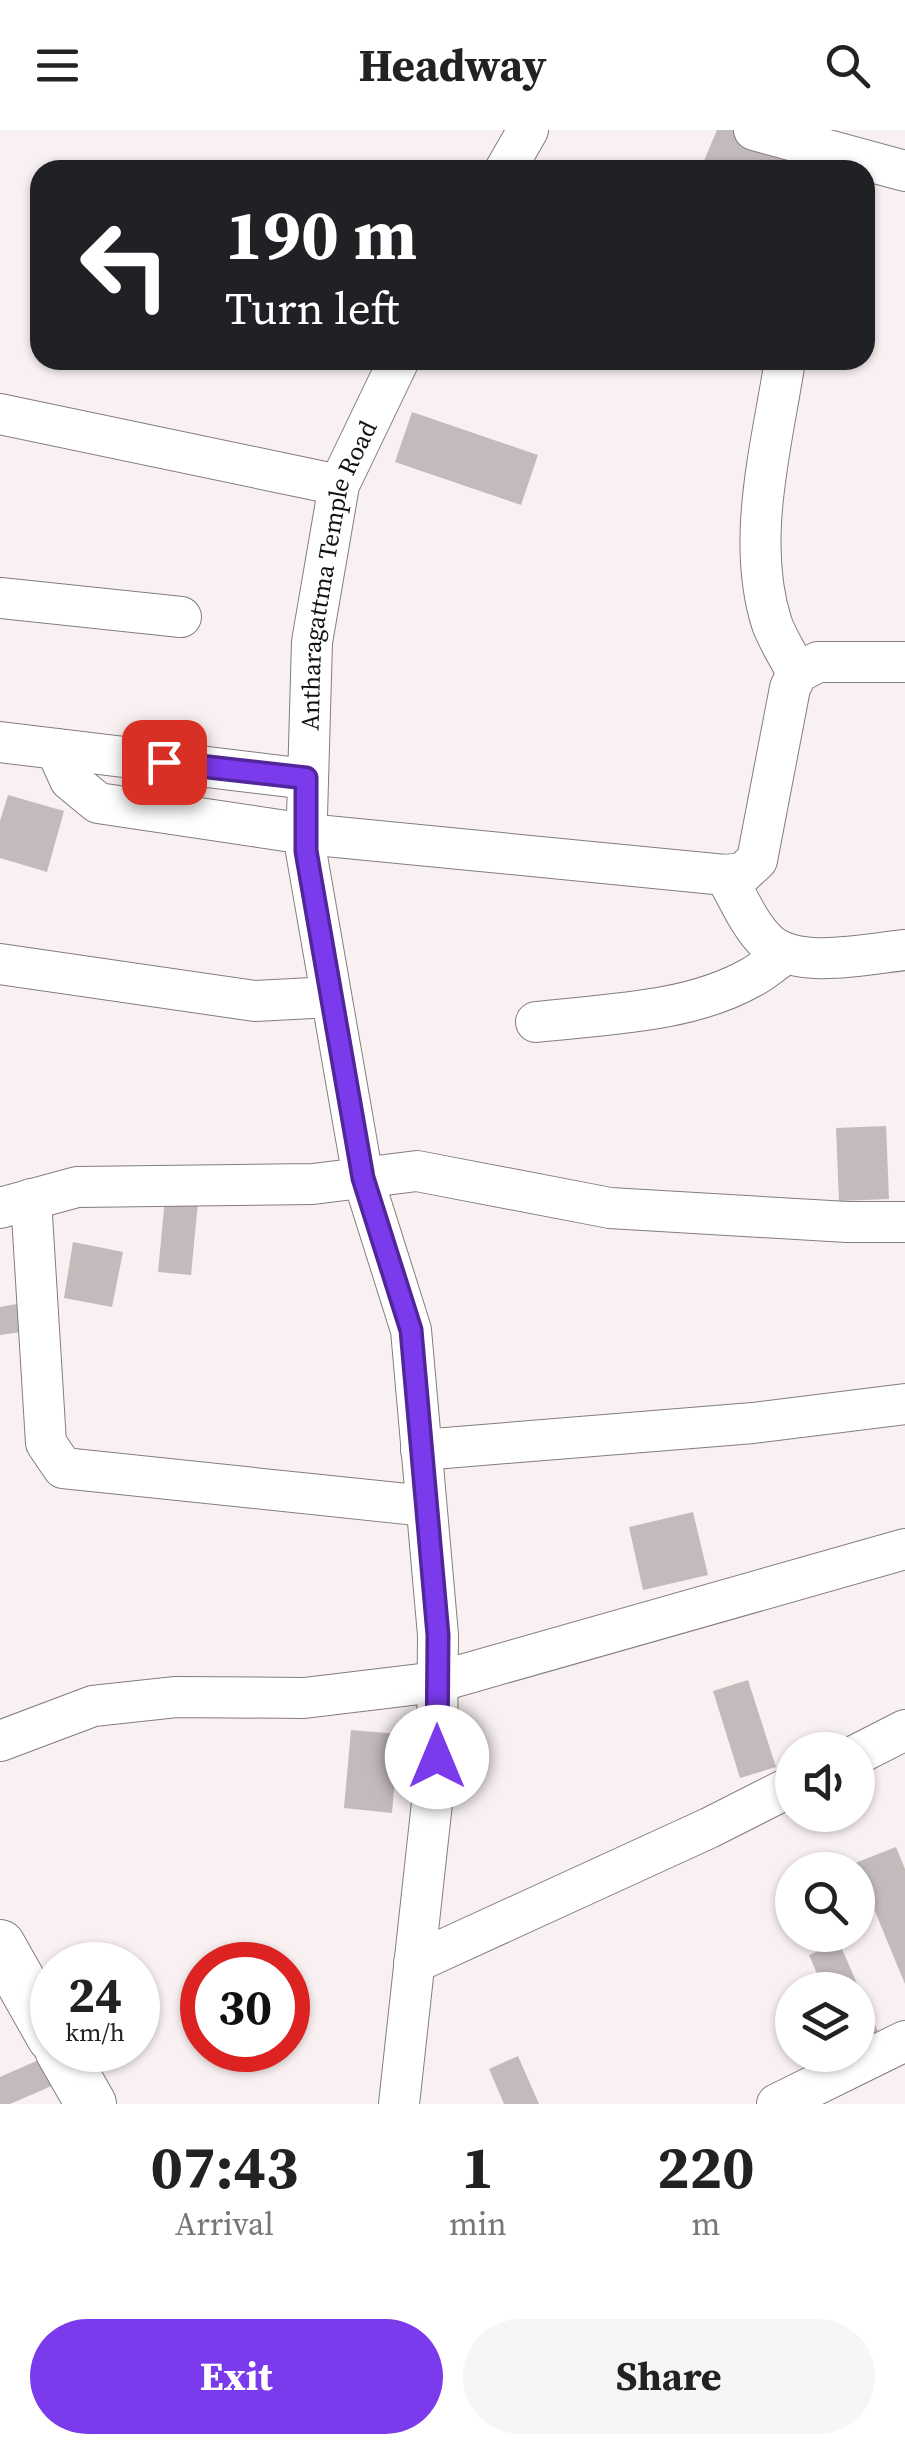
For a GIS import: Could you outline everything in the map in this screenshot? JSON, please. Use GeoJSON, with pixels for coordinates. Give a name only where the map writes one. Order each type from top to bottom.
{"type":"FeatureCollection","features":[{"type":"Feature","properties":{"kind":"main road"},"geometry":{"type":"LineString","coordinates":[[0,1945],[30,1998]]}},
{"type":"Feature","properties":{"kind":"main road"},"geometry":{"type":"LineString","coordinates":[[73,2072],[91,2104]]}},
{"type":"Feature","properties":{"kind":"street"},"geometry":{"type":"LineString","coordinates":[[511,160],[528,130]]}},
{"type":"Feature","properties":{"kind":"street"},"geometry":{"type":"LineString","coordinates":[[754,130],[819,159]]}},
{"type":"Feature","properties":{"kind":"street"},"geometry":{"type":"LineString","coordinates":[[875,167],[905,171]]}},
{"type":"Feature","properties":{"kind":"street","name":"Antharagattma Temple Road"},"geometry":{"type":"LineString","coordinates":[[394,370],[339,486],[312,642],[306,851],[363,1178],[411,1330],[438,1635],[437,1757],[399,2104]]}},
{"type":"Feature","properties":{"kind":"street"},"geometry":{"type":"LineString","coordinates":[[783,370],[764,492],[760,568],[773,626],[797,673]]}},
{"type":"Feature","properties":{"kind":"street"},"geometry":{"type":"LineString","coordinates":[[0,414],[339,486]]}},
{"type":"Feature","properties":{"kind":"street"},"geometry":{"type":"LineString","coordinates":[[0,598],[181,617]]}},
{"type":"Feature","properties":{"kind":"street"},"geometry":{"type":"LineString","coordinates":[[56,748],[70,780],[98,803],[306,834],[725,874],[743,872],[757,860],[790,688],[797,673],[818,662],[905,662]]}},
{"type":"Feature","properties":{"kind":"street"},"geometry":{"type":"LineString","coordinates":[[0,742],[306,778]]}},
{"type":"Feature","properties":{"kind":"street"},"geometry":{"type":"LineString","coordinates":[[725,874],[765,941],[784,955],[811,958],[905,950]]}},
{"type":"Feature","properties":{"kind":"street"},"geometry":{"type":"LineString","coordinates":[[536,1022],[639,1010],[707,996],[751,978],[784,955]]}},
{"type":"Feature","properties":{"kind":"street"},"geometry":{"type":"LineString","coordinates":[[0,964],[255,1001],[331,997]]}},
{"type":"Feature","properties":{"kind":"street"},"geometry":{"type":"LineString","coordinates":[[426,1506],[63,1468],[46,1443],[16,1204],[77,1187],[313,1184],[417,1171],[610,1208],[905,1222]]}},
{"type":"Feature","properties":{"kind":"street"},"geometry":{"type":"LineString","coordinates":[[421,1450],[753,1423],[905,1404]]}},
{"type":"Feature","properties":{"kind":"street"},"geometry":{"type":"LineString","coordinates":[[0,1741],[93,1706],[176,1697],[304,1698],[437,1682],[905,1550]]}},
{"type":"Feature","properties":{"kind":"street"},"geometry":{"type":"LineString","coordinates":[[875,1745],[905,1730]]}},
{"type":"Feature","properties":{"kind":"street"},"geometry":{"type":"LineString","coordinates":[[414,1964],[775,1795]]}},
{"type":"Feature","properties":{"kind":"street"},"geometry":{"type":"LineString","coordinates":[[777,2104],[905,2042]]}},
{"type":"Feature","properties":{"kind":"building"},"geometry":{"type":"Polygon","coordinates":[[[717,130],[735,130],[801,157],[800,160],[704,160],[717,130]]]}},
{"type":"Feature","properties":{"kind":"building"},"geometry":{"type":"Polygon","coordinates":[[[412,412],[538,455],[521,505],[395,462],[412,412]]]}},
{"type":"Feature","properties":{"kind":"building"},"geometry":{"type":"Polygon","coordinates":[[[8,795],[64,811],[47,872],[0,858],[0,821],[8,795]]]}},
{"type":"Feature","properties":{"kind":"building"},"geometry":{"type":"Polygon","coordinates":[[[886,1126],[889,1199],[839,1201],[836,1128],[886,1126]]]}},
{"type":"Feature","properties":{"kind":"building"},"geometry":{"type":"Polygon","coordinates":[[[166,1188],[199,1192],[191,1275],[158,1272],[166,1188]]]}},
{"type":"Feature","properties":{"kind":"building"},"geometry":{"type":"Polygon","coordinates":[[[73,1242],[123,1252],[112,1307],[64,1298],[73,1242]]]}},
{"type":"Feature","properties":{"kind":"building"},"geometry":{"type":"Polygon","coordinates":[[[17,1304],[21,1332],[0,1335],[0,1307],[17,1304]]]}},
{"type":"Feature","properties":{"kind":"building"},"geometry":{"type":"Polygon","coordinates":[[[693,1512],[708,1575],[643,1590],[629,1527],[693,1512]]]}},
{"type":"Feature","properties":{"kind":"building"},"geometry":{"type":"Polygon","coordinates":[[[748,1680],[775,1767],[740,1778],[713,1691],[748,1680]]]}},
{"type":"Feature","properties":{"kind":"building"},"geometry":{"type":"Polygon","coordinates":[[[351,1730],[399,1734],[392,1813],[344,1808],[351,1730]]]}},
{"type":"Feature","properties":{"kind":"building"},"geometry":{"type":"Polygon","coordinates":[[[896,1847],[905,1869],[905,1984],[875,1911],[875,1855],[896,1847]]]}},
{"type":"Feature","properties":{"kind":"building"},"geometry":{"type":"Polygon","coordinates":[[[843,1952],[852,1972],[816,1972],[809,1955],[843,1952]]]}},
{"type":"Feature","properties":{"kind":"building"},"geometry":{"type":"Polygon","coordinates":[[[518,2056],[539,2104],[504,2104],[489,2069],[518,2056]]]}},
{"type":"Feature","properties":{"kind":"building"},"geometry":{"type":"Polygon","coordinates":[[[30,2064],[30,2072],[49,2072],[54,2085],[10,2104],[0,2104],[0,2077],[30,2064]]]}},
{"type":"Feature","properties":{"kind":"route"},"geometry":{"type":"LineString","coordinates":[[164,762],[306,778],[306,851],[363,1178],[411,1330],[438,1635],[437,1757]]}}]}
